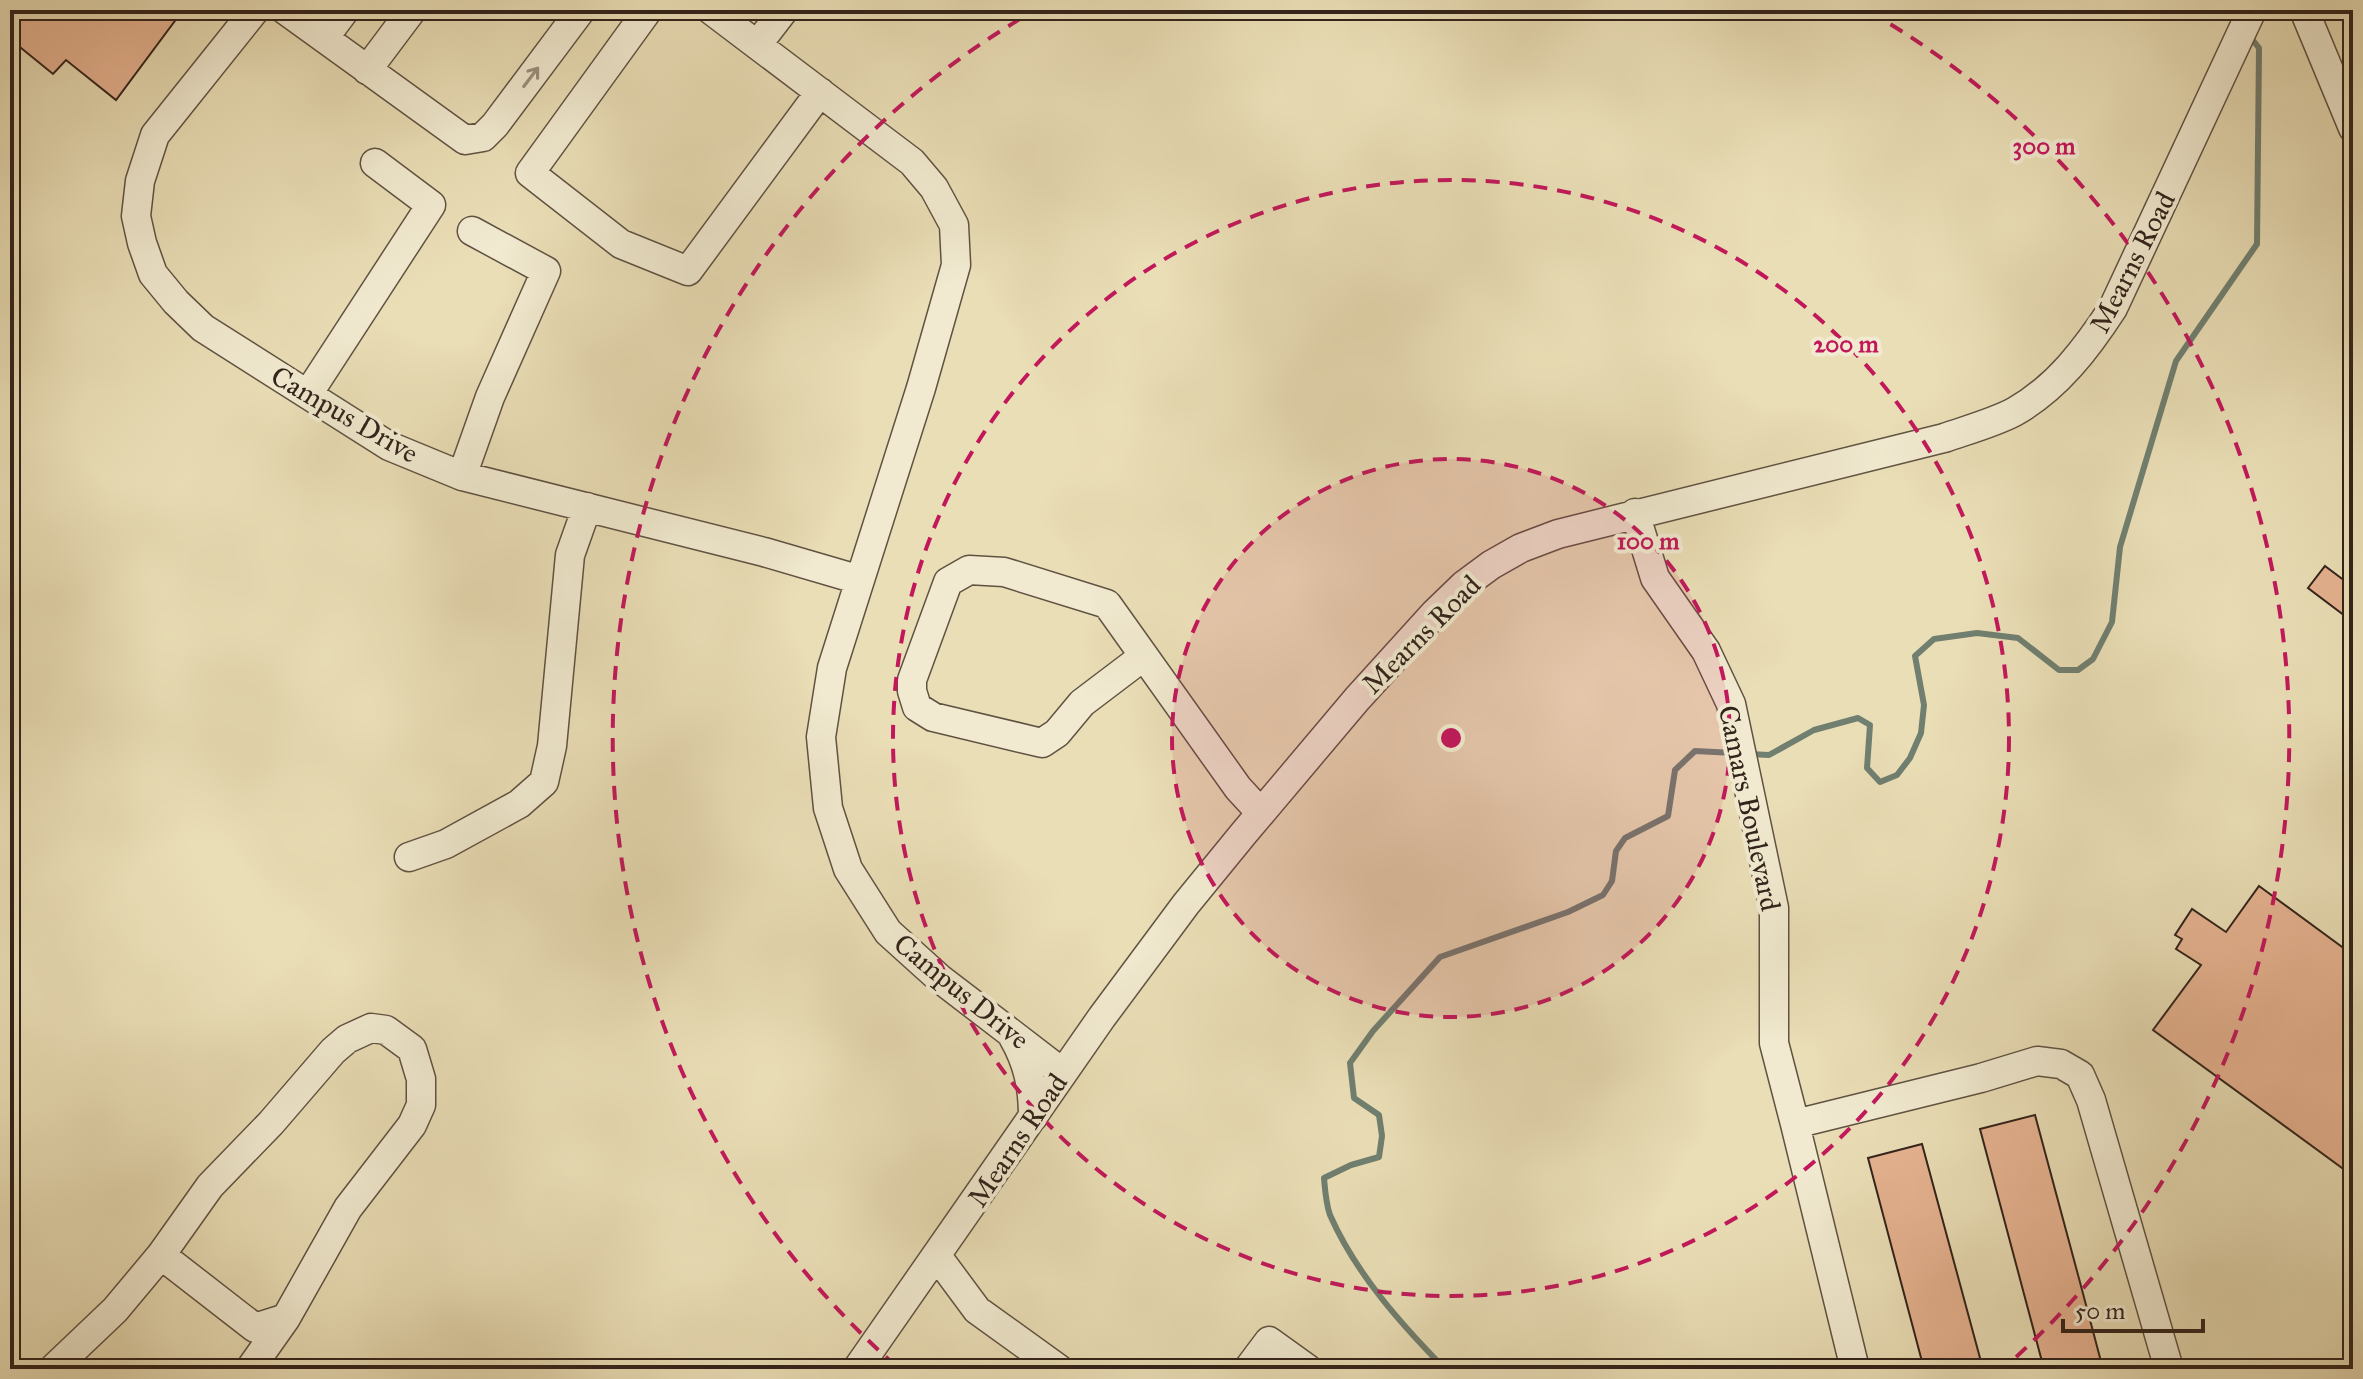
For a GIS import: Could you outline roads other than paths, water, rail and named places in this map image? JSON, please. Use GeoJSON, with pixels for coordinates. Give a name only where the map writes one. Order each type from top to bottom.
{"type":"FeatureCollection","features":[{"type":"Feature","properties":{"kind":"street","name":"Campus Drive"},"geometry":{"type":"LineString","coordinates":[[255,10],[155,135],[140,181],[136,216],[153,274],[203,328],[389,446],[462,476],[860,580]]}},
{"type":"Feature","properties":{"kind":"street"},"geometry":{"type":"LineString","coordinates":[[285,10],[465,140],[483,137],[495,125],[581,10]]}},
{"type":"Feature","properties":{"kind":"street"},"geometry":{"type":"LineString","coordinates":[[324,38],[345,10]]}},
{"type":"Feature","properties":{"kind":"street"},"geometry":{"type":"LineString","coordinates":[[367,70],[412,10]]}},
{"type":"Feature","properties":{"kind":"street"},"geometry":{"type":"LineString","coordinates":[[648,10],[530,173],[621,244],[688,271],[820,92]]}},
{"type":"Feature","properties":{"kind":"street","name":"Campus Drive"},"geometry":{"type":"LineString","coordinates":[[711,10],[912,162],[934,188],[954,225],[956,265],[921,388],[832,668],[821,737],[828,808],[848,869],[888,932],[939,978],[1063,1073]]}},
{"type":"Feature","properties":{"kind":"street"},"geometry":{"type":"LineString","coordinates":[[757,45],[784,10]]}},
{"type":"Feature","properties":{"kind":"street","name":"Mearns Road"},"geometry":{"type":"LineString","coordinates":[[857,1369],[1063,1073],[1186,904],[1435,613],[1464,585],[1521,548],[1558,534],[1944,438],[2003,417],[2037,398],[2092,341],[2113,308],[2252,10]]}},
{"type":"Feature","properties":{"kind":"street"},"geometry":{"type":"LineString","coordinates":[[2304,10],[2353,128]]}},
{"type":"Feature","properties":{"kind":"street"},"geometry":{"type":"LineString","coordinates":[[308,394],[431,205],[375,163]]}},
{"type":"Feature","properties":{"kind":"street"},"geometry":{"type":"LineString","coordinates":[[462,476],[490,397],[546,271],[472,231]]}},
{"type":"Feature","properties":{"kind":"street"},"geometry":{"type":"LineString","coordinates":[[409,857],[446,844],[519,804],[544,782],[552,746],[570,555],[587,507]]}},
{"type":"Feature","properties":{"kind":"street","name":"Camars Boulevard"},"geometry":{"type":"LineString","coordinates":[[1635,513],[1655,578],[1706,651],[1731,704],[1774,908],[1774,1043],[1855,1369]]}},
{"type":"Feature","properties":{"kind":"street"},"geometry":{"type":"LineString","coordinates":[[1144,656],[1082,703],[1057,733],[1042,743],[933,717],[917,707],[912,691],[912,680],[948,582],[969,570],[1004,572],[1107,604],[1238,788],[1261,813]]}},
{"type":"Feature","properties":{"kind":"street"},"geometry":{"type":"LineString","coordinates":[[53,1369],[115,1310],[161,1255],[210,1186],[271,1123],[333,1051],[347,1039],[371,1028],[386,1030],[412,1049],[421,1079],[421,1105],[412,1125],[348,1208],[286,1318],[250,1369]]}},
{"type":"Feature","properties":{"kind":"street"},"geometry":{"type":"LineString","coordinates":[[1011,1033],[1025,1058],[1031,1079],[1033,1117]]}},
{"type":"Feature","properties":{"kind":"street"},"geometry":{"type":"LineString","coordinates":[[1795,1124],[2037,1061],[2061,1064],[2080,1075],[2091,1100],[2169,1369]]}},
{"type":"Feature","properties":{"kind":"street"},"geometry":{"type":"LineString","coordinates":[[161,1255],[255,1328],[286,1318]]}},
{"type":"Feature","properties":{"kind":"street"},"geometry":{"type":"LineString","coordinates":[[937,1256],[977,1310],[1059,1369]]}},
{"type":"Feature","properties":{"kind":"street"},"geometry":{"type":"LineString","coordinates":[[1248,1369],[1269,1341],[1308,1369]]}},
{"type":"Feature","properties":{"kind":"waterway"},"geometry":{"type":"LineString","coordinates":[[2228,10],[2238,22]]}},
{"type":"Feature","properties":{"kind":"waterway"},"geometry":{"type":"LineString","coordinates":[[1749,754],[1769,755],[1814,730],[1858,718],[1870,725],[1867,768],[1880,782],[1897,775],[1910,758],[1921,733],[1924,705],[1915,656],[1934,639],[1977,633],[2018,638],[2059,670],[2078,670],[2093,659],[2112,622],[2120,547],[2176,361],[2257,244],[2259,48],[2248,34]]}},
{"type":"Feature","properties":{"kind":"waterway"},"geometry":{"type":"LineString","coordinates":[[1445,1369],[1366,1278],[1329,1211],[1324,1178],[1351,1165],[1379,1157],[1382,1136],[1379,1115],[1354,1098],[1350,1063],[1373,1031],[1440,957],[1568,912],[1603,895],[1612,881],[1616,851],[1625,838],[1668,816],[1675,770],[1695,751],[1734,753]]}}]}
